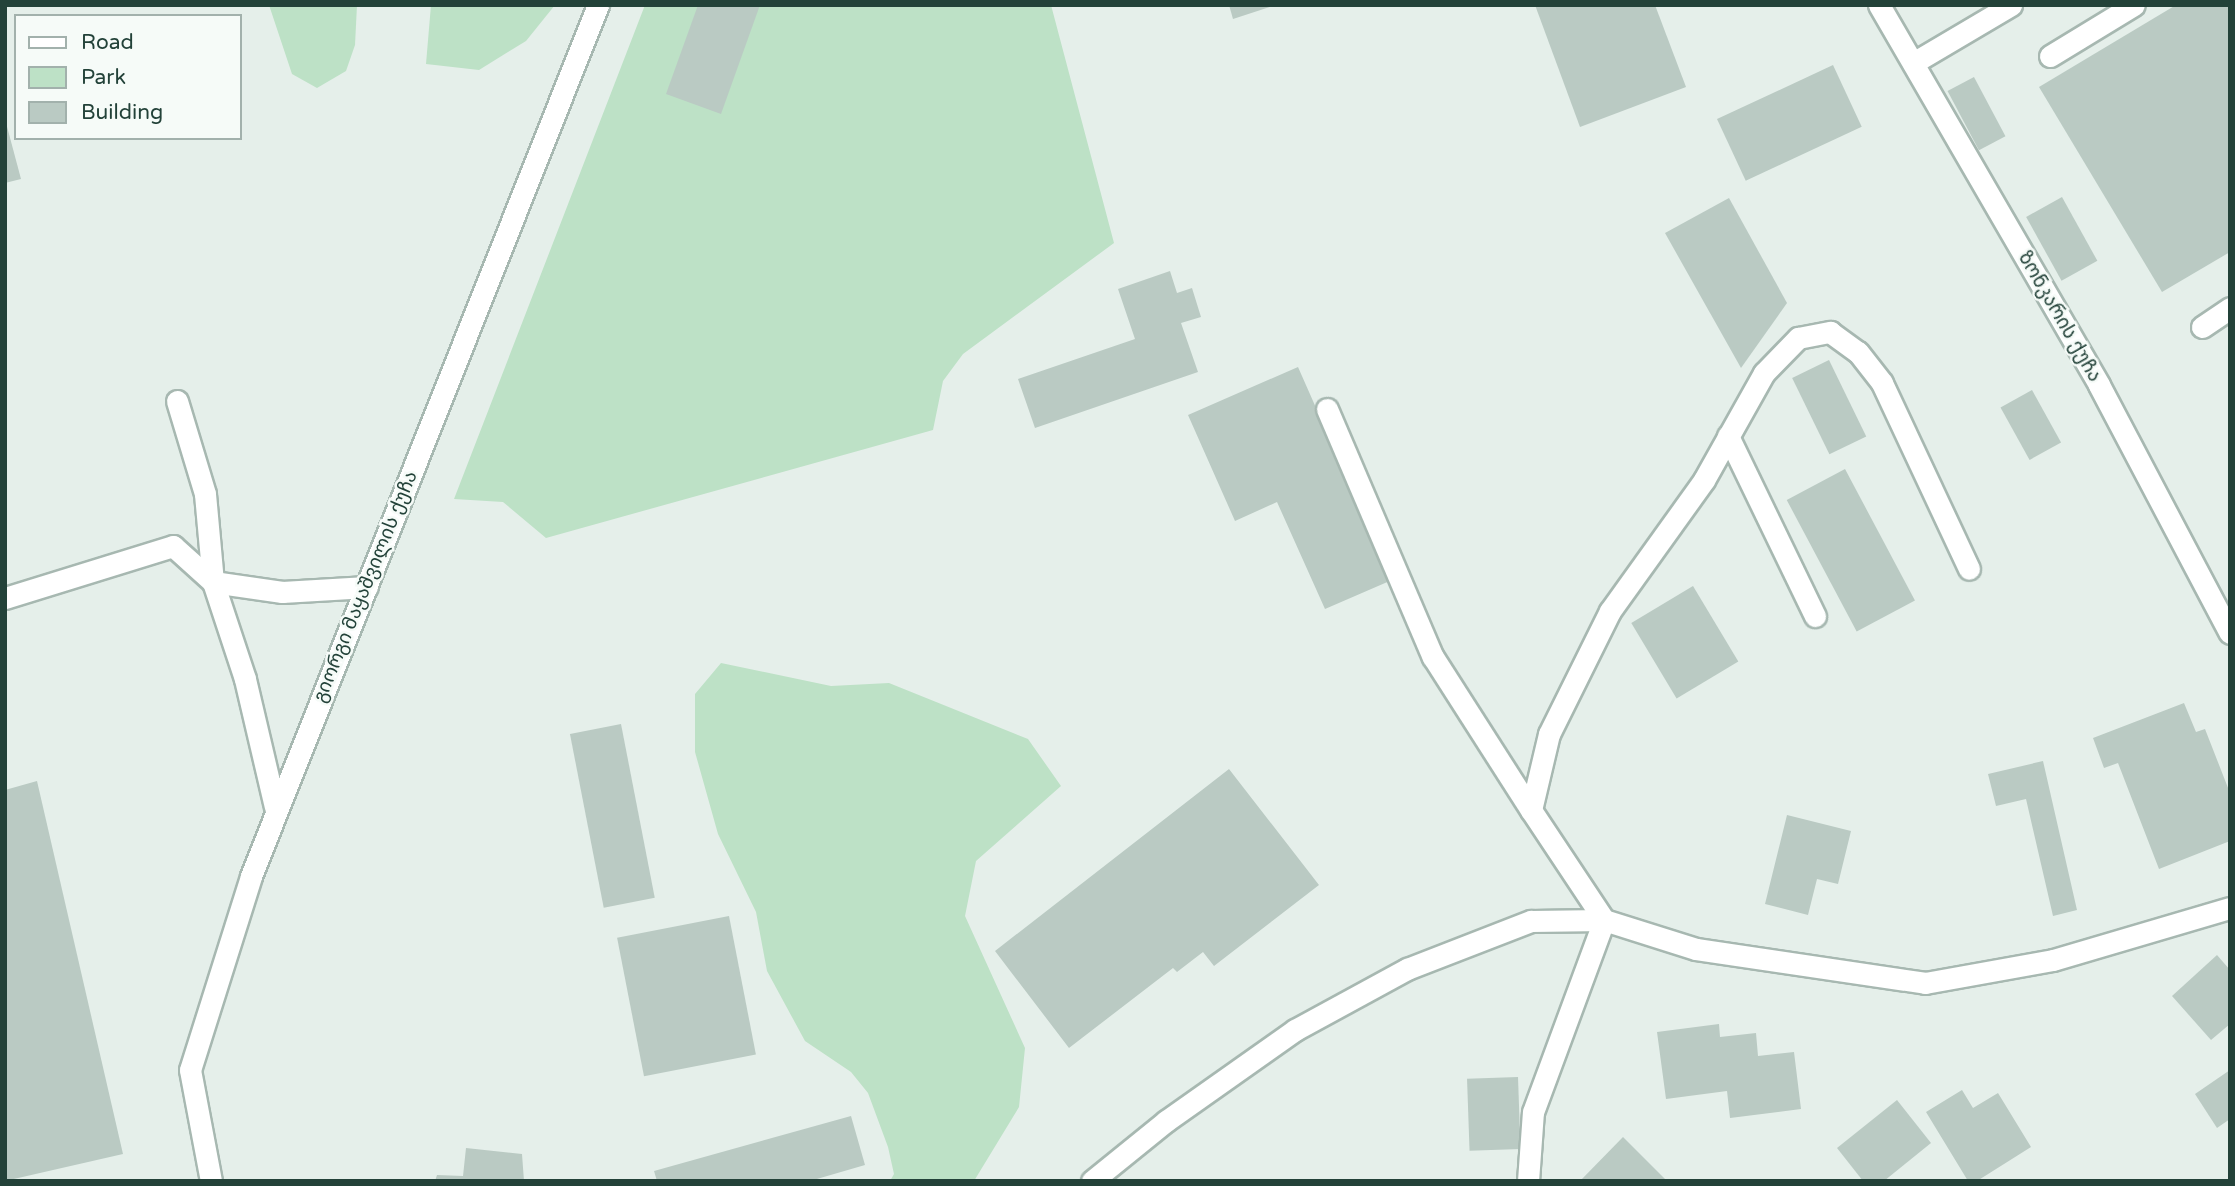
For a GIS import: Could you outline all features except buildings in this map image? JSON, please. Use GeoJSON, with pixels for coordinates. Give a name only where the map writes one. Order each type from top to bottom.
{"type":"FeatureCollection","features":[{"type":"Feature","properties":{"kind":"street","name":"გიორგი მაყაშვილის ქუჩა"},"geometry":{"type":"LineString","coordinates":[[211,1181],[190,1070],[275,807],[367,587],[598,5]]}},
{"type":"Feature","properties":{"kind":"street","name":"ზონკარის ქუჩა"},"geometry":{"type":"LineString","coordinates":[[1879,5],[2099,385],[2230,633]]}},
{"type":"Feature","properties":{"kind":"street"},"geometry":{"type":"LineString","coordinates":[[1913,63],[2011,5]]}},
{"type":"Feature","properties":{"kind":"street"},"geometry":{"type":"LineString","coordinates":[[2050,56],[2134,5]]}},
{"type":"Feature","properties":{"kind":"street"},"geometry":{"type":"LineString","coordinates":[[2202,327],[2230,308]]}},
{"type":"Feature","properties":{"kind":"street"},"geometry":{"type":"LineString","coordinates":[[1531,810],[1549,734],[1610,611],[1704,480],[1764,373],[1798,338],[1830,332],[1858,352],[1882,383],[1969,569]]}},
{"type":"Feature","properties":{"kind":"street"},"geometry":{"type":"LineString","coordinates":[[177,401],[205,494],[213,582],[245,679],[275,807]]}},
{"type":"Feature","properties":{"kind":"street"},"geometry":{"type":"LineString","coordinates":[[1327,409],[1433,657],[1604,920]]}},
{"type":"Feature","properties":{"kind":"street"},"geometry":{"type":"LineString","coordinates":[[1728,436],[1815,616]]}},
{"type":"Feature","properties":{"kind":"street"},"geometry":{"type":"LineString","coordinates":[[5,598],[173,546],[213,582],[282,592],[367,587]]}},
{"type":"Feature","properties":{"kind":"street"},"geometry":{"type":"LineString","coordinates":[[1091,1181],[1166,1121],[1295,1030],[1407,969],[1531,921],[1604,920],[1696,949],[1925,983],[2053,960],[2230,908]]}},
{"type":"Feature","properties":{"kind":"street"},"geometry":{"type":"LineString","coordinates":[[1528,1181],[1533,1112],[1604,920]]}},
{"type":"Feature","properties":{"kind":"green space"},"geometry":{"type":"Polygon","coordinates":[[[269,5],[357,5],[355,45],[346,71],[317,88],[292,74],[269,5]]]}},
{"type":"Feature","properties":{"kind":"green space"},"geometry":{"type":"Polygon","coordinates":[[[431,5],[555,5],[526,41],[479,70],[426,64],[431,5]]]}},
{"type":"Feature","properties":{"kind":"green space"},"geometry":{"type":"Polygon","coordinates":[[[645,5],[1051,5],[1114,243],[963,354],[943,381],[933,430],[546,538],[503,502],[454,499],[645,5]]]}},
{"type":"Feature","properties":{"kind":"green space"},"geometry":{"type":"Polygon","coordinates":[[[721,663],[831,686],[889,683],[1028,739],[1061,786],[976,861],[965,916],[1025,1048],[1019,1107],[974,1181],[890,1181],[894,1174],[888,1147],[868,1093],[851,1072],[805,1041],[767,971],[756,912],[718,834],[695,752],[695,694],[721,663]]]}}]}
